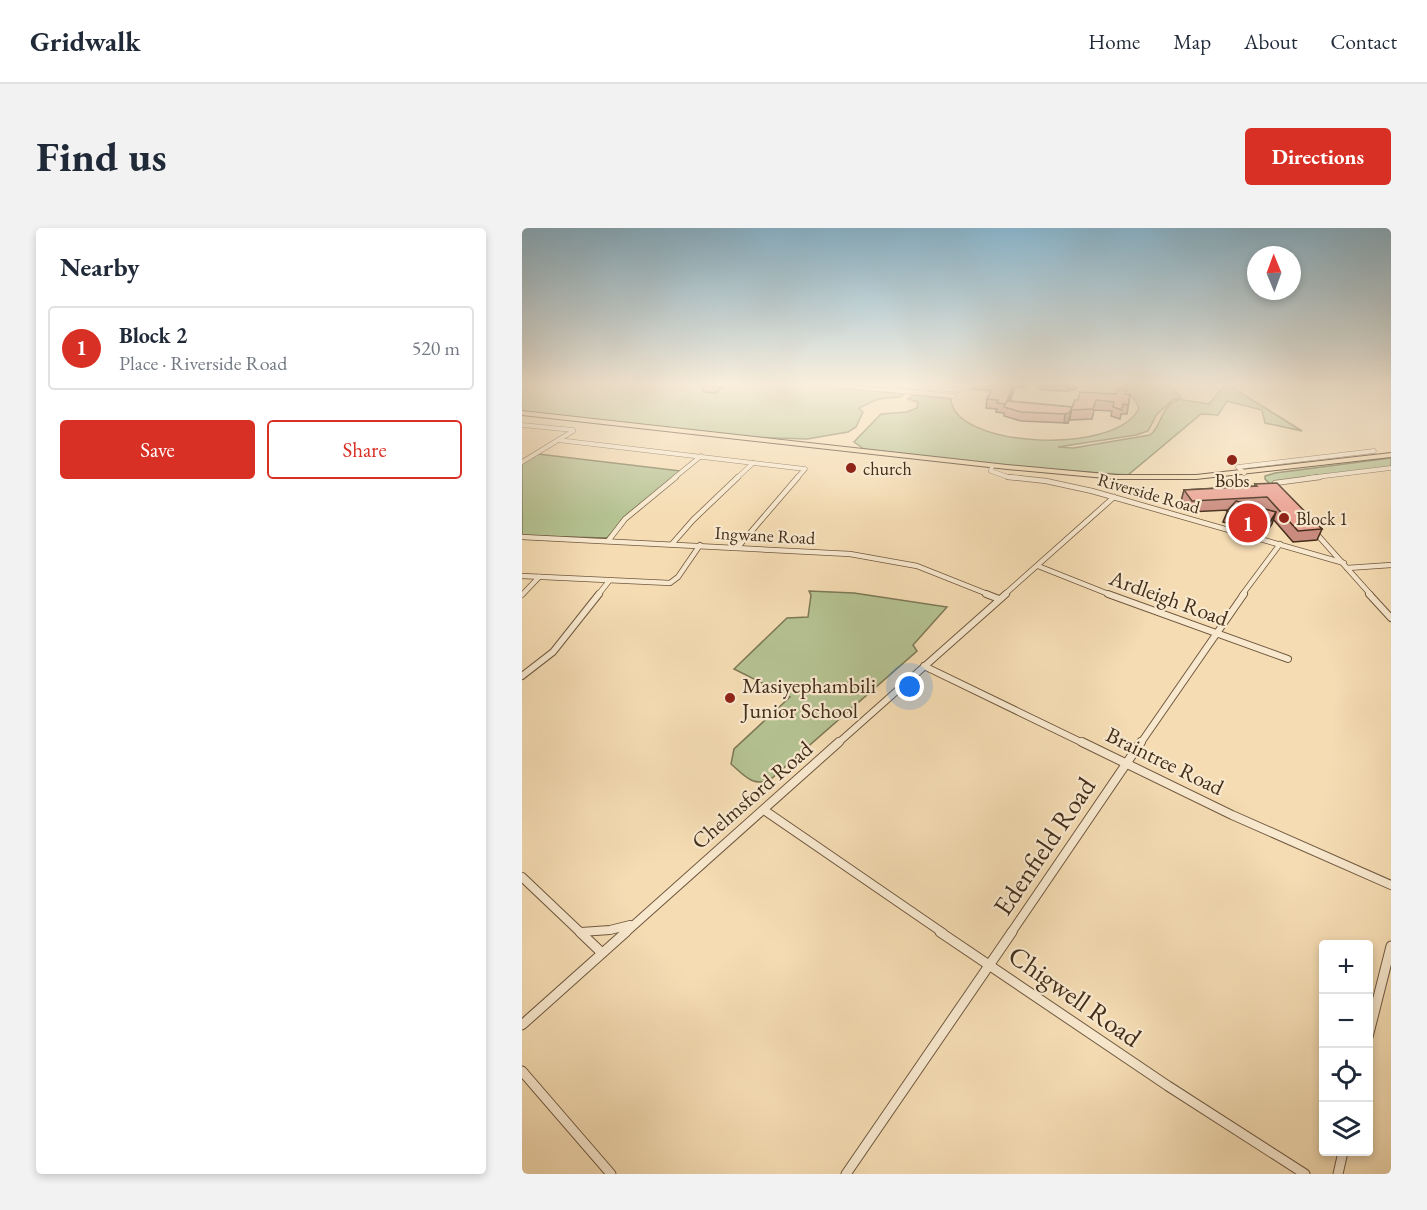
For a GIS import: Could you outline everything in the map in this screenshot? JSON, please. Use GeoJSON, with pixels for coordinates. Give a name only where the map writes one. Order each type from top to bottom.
{"type":"FeatureCollection","features":[{"type":"Feature","properties":{"kind":"highway"},"geometry":{"type":"LineString","coordinates":[[678,430],[813,445],[851,441],[865,451],[949,461],[992,469],[1007,467],[1146,477],[1244,473],[1391,455]]}},
{"type":"Feature","properties":{"kind":"street"},"geometry":{"type":"LineString","coordinates":[[522,462],[573,430]]}},
{"type":"Feature","properties":{"kind":"street"},"geometry":{"type":"LineString","coordinates":[[558,440],[803,468],[805,471],[753,527],[738,547]]}},
{"type":"Feature","properties":{"kind":"street"},"geometry":{"type":"LineString","coordinates":[[1244,473],[1238,467],[1374,451]]}},
{"type":"Feature","properties":{"kind":"street"},"geometry":{"type":"LineString","coordinates":[[608,541],[625,519],[701,456]]}},
{"type":"Feature","properties":{"kind":"street"},"geometry":{"type":"LineString","coordinates":[[672,544],[693,520],[753,463]]}},
{"type":"Feature","properties":{"kind":"street"},"geometry":{"type":"LineString","coordinates":[[1007,467],[1005,473],[1014,478]]}},
{"type":"Feature","properties":{"kind":"street"},"geometry":{"type":"LineString","coordinates":[[1282,496],[1274,488],[1275,483],[1391,468]]}},
{"type":"Feature","properties":{"kind":"street","name":"Riverside Road"},"geometry":{"type":"LineString","coordinates":[[992,469],[1014,478],[1057,483],[1114,497],[1280,544],[1346,566]]}},
{"type":"Feature","properties":{"kind":"street","name":"Chelmsford Road"},"geometry":{"type":"LineString","coordinates":[[522,1024],[1114,497]]}},
{"type":"Feature","properties":{"kind":"street"},"geometry":{"type":"LineString","coordinates":[[1306,522],[1391,618]]}},
{"type":"Feature","properties":{"kind":"street","name":"Ingwane Road"},"geometry":{"type":"LineString","coordinates":[[522,537],[738,547],[883,559],[924,569],[999,599]]}},
{"type":"Feature","properties":{"kind":"street","name":"Edenfield Road"},"geometry":{"type":"LineString","coordinates":[[846,1174],[1216,632],[1280,544]]}},
{"type":"Feature","properties":{"kind":"street"},"geometry":{"type":"LineString","coordinates":[[522,576],[674,582],[700,545]]}},
{"type":"Feature","properties":{"kind":"street"},"geometry":{"type":"LineString","coordinates":[[1346,566],[1391,565]]}},
{"type":"Feature","properties":{"kind":"street","name":"Ardleigh Road"},"geometry":{"type":"LineString","coordinates":[[1038,566],[1136,605],[1288,659]]}},
{"type":"Feature","properties":{"kind":"street"},"geometry":{"type":"LineString","coordinates":[[522,595],[539,577]]}},
{"type":"Feature","properties":{"kind":"street"},"geometry":{"type":"LineString","coordinates":[[522,676],[553,652],[609,581]]}},
{"type":"Feature","properties":{"kind":"street","name":"Braintree Road"},"geometry":{"type":"LineString","coordinates":[[924,666],[1245,821],[1391,885]]}},
{"type":"Feature","properties":{"kind":"street","name":"Chigwell Road"},"geometry":{"type":"LineString","coordinates":[[764,810],[989,964],[1018,987],[1305,1174]]}},
{"type":"Feature","properties":{"kind":"street"},"geometry":{"type":"LineString","coordinates":[[522,877],[602,953]]}},
{"type":"Feature","properties":{"kind":"street"},"geometry":{"type":"LineString","coordinates":[[580,932],[609,930],[634,923]]}},
{"type":"Feature","properties":{"kind":"street"},"geometry":{"type":"LineString","coordinates":[[1373,1017],[1391,946]]}},
{"type":"Feature","properties":{"kind":"street"},"geometry":{"type":"LineString","coordinates":[[522,1071],[611,1174]]}},
{"type":"Feature","properties":{"kind":"street"},"geometry":{"type":"LineString","coordinates":[[1338,1174],[1342,1156]]}},
{"type":"Feature","properties":{"kind":"green space"},"geometry":{"type":"Polygon","coordinates":[[[684,430],[851,430],[807,439],[745,437],[684,430]]]}},
{"type":"Feature","properties":{"kind":"green space"},"geometry":{"type":"Polygon","coordinates":[[[865,430],[986,430],[1006,436],[1038,440],[1071,439],[1101,434],[1109,430],[1148,430],[1136,435],[1058,447],[1073,448],[1150,435],[1155,430],[1182,430],[1128,475],[1018,467],[871,450],[864,449],[854,442],[865,430]]]}},
{"type":"Feature","properties":{"kind":"green space"},"geometry":{"type":"Polygon","coordinates":[[[538,454],[681,471],[634,510],[607,538],[522,536],[522,463],[538,454]]]}},
{"type":"Feature","properties":{"kind":"green space"},"geometry":{"type":"Polygon","coordinates":[[[1391,458],[1391,467],[1271,485],[1265,479],[1265,476],[1275,473],[1391,458]]]}},
{"type":"Feature","properties":{"kind":"green space"},"geometry":{"type":"Polygon","coordinates":[[[809,591],[854,593],[947,607],[913,645],[917,651],[771,779],[754,781],[731,764],[734,749],[790,697],[734,669],[787,618],[808,617],[811,595],[809,591]]]}},
{"type":"Feature","properties":{"kind":"building"},"geometry":{"type":"Polygon","coordinates":[[[1277,483],[1322,529],[1298,531],[1267,497],[1192,501],[1184,490],[1257,486],[1255,484],[1277,483]]]}},
{"type":"Feature","properties":{"kind":"building"},"geometry":{"type":"Polygon","coordinates":[[[1236,501],[1276,512],[1270,522],[1227,511],[1236,501]]]}},
{"type":"Feature","properties":{"kind":"place","name":"Bobs"},"geometry":{"type":"Point","coordinates":[1232,460]}},
{"type":"Feature","properties":{"kind":"place","name":"church"},"geometry":{"type":"Point","coordinates":[851,468]}},
{"type":"Feature","properties":{"kind":"place","name":"Block 1"},"geometry":{"type":"Point","coordinates":[1284,518]}},
{"type":"Feature","properties":{"kind":"place","name":"Block 2"},"geometry":{"type":"Point","coordinates":[1248,523]}},
{"type":"Feature","properties":{"kind":"place","name":"Masiyephambili Junior School"},"geometry":{"type":"Point","coordinates":[730,698]}}]}
